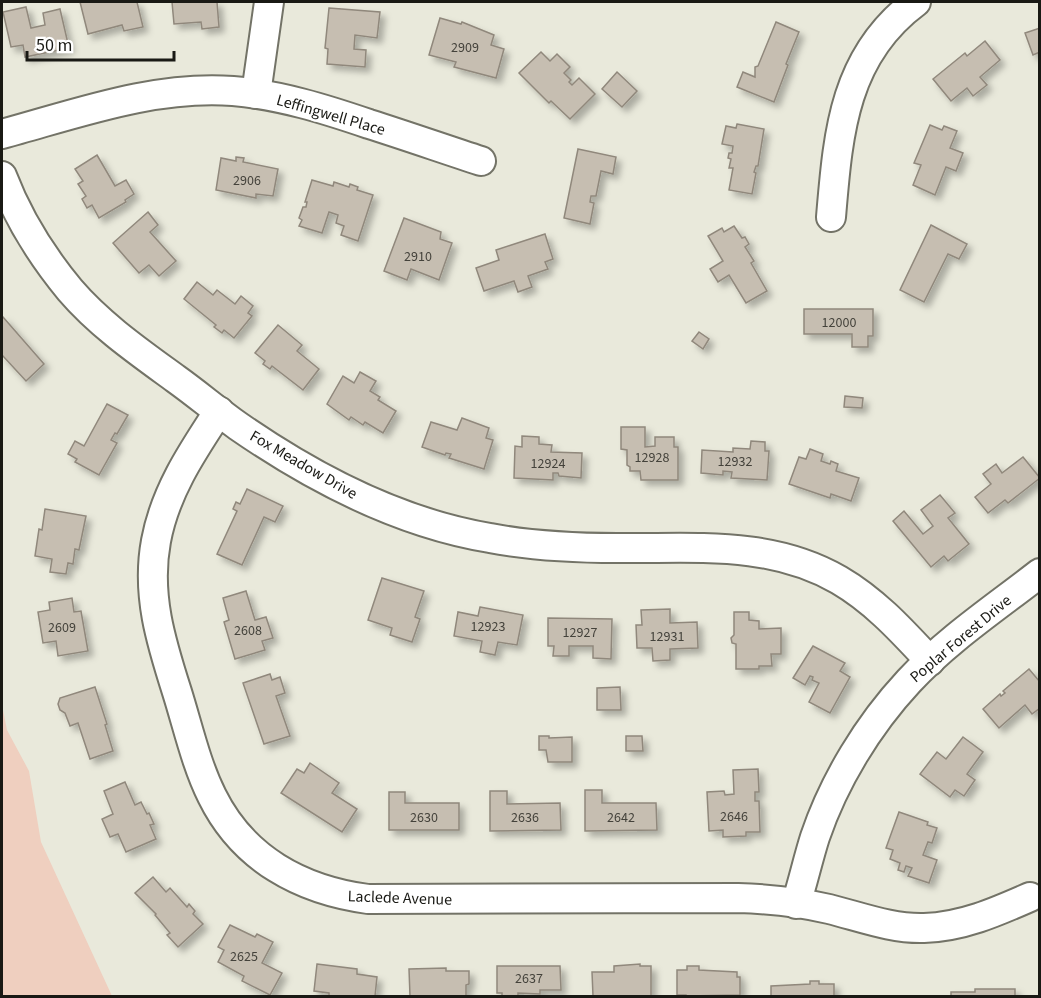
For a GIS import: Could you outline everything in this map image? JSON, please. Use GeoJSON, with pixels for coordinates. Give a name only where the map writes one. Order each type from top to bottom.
{"type":"FeatureCollection","features":[{"type":"Feature","properties":{"kind":"street"},"geometry":{"type":"LineString","coordinates":[[256,94],[268,2]]}},
{"type":"Feature","properties":{"kind":"street"},"geometry":{"type":"LineString","coordinates":[[831,217],[838,143],[852,88],[870,52],[886,31],[916,2]]}},
{"type":"Feature","properties":{"kind":"street","name":"Leffingwell Place"},"geometry":{"type":"LineString","coordinates":[[2,134],[150,96],[178,92],[231,91],[281,98],[332,112],[482,161]]}},
{"type":"Feature","properties":{"kind":"street","name":"Fox Meadow Drive"},"geometry":{"type":"LineString","coordinates":[[2,176],[21,220],[44,257],[72,292],[100,320],[238,426],[304,468],[355,495],[413,518],[489,538],[554,547],[744,549],[803,563],[840,581],[876,605],[930,661]]}},
{"type":"Feature","properties":{"kind":"street","name":"Laclede Avenue"},"geometry":{"type":"LineString","coordinates":[[219,411],[187,460],[166,504],[155,542],[152,598],[158,634],[212,796],[234,830],[266,861],[301,882],[321,890],[368,899],[738,898],[776,900],[827,909],[898,927],[924,928],[969,921],[1030,897]]}},
{"type":"Feature","properties":{"kind":"street","name":"Poplar Forest Drive"},"geometry":{"type":"LineString","coordinates":[[796,903],[815,837],[842,776],[866,735],[909,681],[948,644],[1040,573]]}},
{"type":"Feature","properties":{"kind":"shaded area"},"geometry":{"type":"Polygon","coordinates":[[[2,705],[7,730],[29,771],[41,842],[112,996],[2,996],[2,705]]]}},
{"type":"Feature","properties":{"kind":"building"},"geometry":{"type":"Polygon","coordinates":[[[80,2],[137,2],[143,27],[124,31],[122,25],[88,34],[80,2]]]}},
{"type":"Feature","properties":{"kind":"building"},"geometry":{"type":"Polygon","coordinates":[[[172,2],[217,2],[219,27],[202,29],[201,22],[174,24],[172,2]]]}},
{"type":"Feature","properties":{"kind":"building"},"geometry":{"type":"Polygon","coordinates":[[[26,7],[31,28],[45,25],[43,13],[60,9],[69,48],[25,57],[23,45],[11,47],[3,12],[26,7]]]}},
{"type":"Feature","properties":{"kind":"building"},"geometry":{"type":"Polygon","coordinates":[[[329,8],[380,12],[377,38],[355,35],[354,49],[366,50],[365,67],[327,64],[328,49],[325,48],[329,8]]]}},
{"type":"Feature","properties":{"kind":"building"},"geometry":{"type":"Polygon","coordinates":[[[440,18],[461,24],[462,22],[494,35],[491,45],[504,49],[496,78],[454,67],[456,62],[429,55],[440,18]]]}},
{"type":"Feature","properties":{"kind":"building"},"geometry":{"type":"Polygon","coordinates":[[[776,22],[799,32],[774,102],[737,87],[743,72],[755,77],[755,67],[758,66],[776,22]]]}},
{"type":"Feature","properties":{"kind":"building"},"geometry":{"type":"Polygon","coordinates":[[[1040,28],[1040,52],[1033,55],[1025,33],[1040,28]]]}},
{"type":"Feature","properties":{"kind":"building"},"geometry":{"type":"Polygon","coordinates":[[[985,41],[1000,60],[980,77],[987,85],[973,96],[967,88],[951,101],[933,79],[965,53],[967,56],[985,41]]]}},
{"type":"Feature","properties":{"kind":"building"},"geometry":{"type":"Polygon","coordinates":[[[541,52],[550,61],[557,54],[570,67],[564,73],[571,80],[569,82],[572,85],[579,78],[595,94],[570,119],[551,101],[549,103],[519,73],[541,52]]]}},
{"type":"Feature","properties":{"kind":"building"},"geometry":{"type":"Polygon","coordinates":[[[617,72],[637,91],[622,107],[602,89],[617,72]]]}},
{"type":"Feature","properties":{"kind":"building"},"geometry":{"type":"Polygon","coordinates":[[[737,124],[764,129],[758,166],[754,172],[756,173],[752,194],[729,190],[733,168],[729,168],[731,159],[728,158],[733,146],[722,144],[726,126],[736,128],[737,124]]]}},
{"type":"Feature","properties":{"kind":"building"},"geometry":{"type":"Polygon","coordinates":[[[930,125],[942,130],[944,126],[957,131],[950,148],[963,153],[956,171],[946,167],[935,195],[913,185],[921,165],[914,163],[930,125]]]}},
{"type":"Feature","properties":{"kind":"building"},"geometry":{"type":"Polygon","coordinates":[[[578,149],[616,157],[613,174],[601,171],[596,196],[591,196],[590,202],[594,203],[590,224],[564,218],[578,149]]]}},
{"type":"Feature","properties":{"kind":"building"},"geometry":{"type":"Polygon","coordinates":[[[97,155],[115,186],[126,180],[134,194],[125,200],[126,202],[99,218],[92,205],[87,208],[82,199],[86,196],[78,184],[83,181],[75,169],[97,155]]]}},
{"type":"Feature","properties":{"kind":"building"},"geometry":{"type":"Polygon","coordinates":[[[236,157],[244,158],[243,162],[278,169],[273,196],[256,194],[256,198],[216,190],[221,158],[236,161],[236,157]]]}},
{"type":"Feature","properties":{"kind":"building"},"geometry":{"type":"Polygon","coordinates":[[[312,180],[333,186],[334,182],[349,187],[350,184],[358,187],[357,190],[373,195],[358,241],[341,235],[344,226],[336,223],[338,215],[329,212],[322,233],[299,226],[302,220],[299,218],[303,207],[306,207],[307,202],[305,202],[312,180]]]}},
{"type":"Feature","properties":{"kind":"building"},"geometry":{"type":"Polygon","coordinates":[[[148,212],[158,225],[150,232],[176,261],[159,276],[149,265],[139,273],[113,243],[148,212]]]}},
{"type":"Feature","properties":{"kind":"building"},"geometry":{"type":"Polygon","coordinates":[[[404,218],[441,232],[440,239],[452,243],[439,280],[411,269],[407,280],[384,271],[404,218]]]}},
{"type":"Feature","properties":{"kind":"building"},"geometry":{"type":"Polygon","coordinates":[[[931,225],[967,244],[959,259],[948,254],[924,302],[900,290],[931,225]]]}},
{"type":"Feature","properties":{"kind":"building"},"geometry":{"type":"Polygon","coordinates":[[[734,226],[749,244],[745,247],[754,261],[751,263],[767,291],[746,303],[729,275],[718,282],[710,269],[723,261],[708,236],[722,228],[724,232],[734,226]]]}},
{"type":"Feature","properties":{"kind":"building"},"geometry":{"type":"Polygon","coordinates":[[[545,234],[553,259],[545,262],[548,269],[528,276],[532,287],[518,292],[514,281],[484,291],[476,268],[499,260],[496,250],[545,234]]]}},
{"type":"Feature","properties":{"kind":"building"},"geometry":{"type":"Polygon","coordinates":[[[197,282],[213,295],[217,290],[235,304],[241,296],[253,306],[248,313],[252,316],[234,338],[224,330],[222,333],[214,327],[216,325],[184,299],[197,282]]]}},
{"type":"Feature","properties":{"kind":"building"},"geometry":{"type":"Polygon","coordinates":[[[804,309],[873,309],[873,336],[868,336],[868,347],[852,347],[852,334],[804,334],[804,309]]]}},
{"type":"Feature","properties":{"kind":"building"},"geometry":{"type":"Polygon","coordinates":[[[3,317],[44,364],[26,381],[2,355],[3,317]]]}},
{"type":"Feature","properties":{"kind":"building"},"geometry":{"type":"Polygon","coordinates":[[[278,325],[302,345],[297,351],[319,369],[303,390],[272,366],[270,369],[263,364],[265,361],[255,353],[278,325]]]}},
{"type":"Feature","properties":{"kind":"building"},"geometry":{"type":"Polygon","coordinates":[[[699,332],[709,339],[703,349],[692,341],[699,332]]]}},
{"type":"Feature","properties":{"kind":"building"},"geometry":{"type":"Polygon","coordinates":[[[360,372],[376,381],[370,391],[380,397],[378,400],[396,411],[383,433],[365,422],[363,425],[351,417],[349,420],[327,404],[343,376],[354,383],[360,372]]]}},
{"type":"Feature","properties":{"kind":"building"},"geometry":{"type":"Polygon","coordinates":[[[845,396],[863,398],[862,408],[844,407],[845,396]]]}},
{"type":"Feature","properties":{"kind":"building"},"geometry":{"type":"Polygon","coordinates":[[[107,404],[128,415],[111,440],[117,443],[99,475],[75,462],[77,459],[68,454],[75,441],[84,446],[107,404]]]}},
{"type":"Feature","properties":{"kind":"building"},"geometry":{"type":"Polygon","coordinates":[[[462,418],[489,428],[486,438],[493,440],[484,469],[449,458],[451,454],[446,453],[445,455],[422,447],[431,422],[457,430],[462,418]]]}},
{"type":"Feature","properties":{"kind":"building"},"geometry":{"type":"Polygon","coordinates":[[[621,427],[645,427],[645,447],[655,446],[655,437],[674,437],[674,447],[678,447],[678,480],[641,480],[640,471],[630,471],[627,465],[627,450],[621,449],[621,427]]]}},
{"type":"Feature","properties":{"kind":"building"},"geometry":{"type":"Polygon","coordinates":[[[522,436],[539,437],[539,444],[552,445],[551,452],[582,453],[581,478],[559,476],[558,473],[553,473],[553,480],[514,478],[515,446],[522,447],[522,436]]]}},
{"type":"Feature","properties":{"kind":"building"},"geometry":{"type":"Polygon","coordinates":[[[751,441],[765,442],[765,451],[769,451],[767,480],[731,478],[732,472],[723,471],[723,475],[701,473],[702,450],[733,452],[733,448],[750,449],[751,441]]]}},
{"type":"Feature","properties":{"kind":"building"},"geometry":{"type":"Polygon","coordinates":[[[810,449],[823,454],[821,461],[838,464],[836,471],[859,478],[851,501],[831,494],[830,498],[789,484],[799,457],[806,459],[810,449]]]}},
{"type":"Feature","properties":{"kind":"building"},"geometry":{"type":"Polygon","coordinates":[[[1023,457],[1040,478],[1008,503],[1005,500],[988,513],[975,497],[991,484],[983,474],[996,464],[1002,473],[1023,457]]]}},
{"type":"Feature","properties":{"kind":"building"},"geometry":{"type":"Polygon","coordinates":[[[247,489],[283,506],[275,522],[264,517],[242,565],[217,554],[237,511],[233,509],[236,502],[240,504],[247,489]]]}},
{"type":"Feature","properties":{"kind":"building"},"geometry":{"type":"Polygon","coordinates":[[[940,495],[955,513],[948,518],[969,544],[948,561],[944,556],[931,567],[893,521],[904,511],[923,534],[933,526],[921,510],[940,495]]]}},
{"type":"Feature","properties":{"kind":"building"},"geometry":{"type":"Polygon","coordinates":[[[45,509],[86,516],[79,550],[75,549],[73,564],[68,563],[66,574],[50,572],[52,559],[35,556],[45,509]]]}},
{"type":"Feature","properties":{"kind":"building"},"geometry":{"type":"Polygon","coordinates":[[[382,578],[424,591],[415,617],[420,619],[412,642],[390,635],[392,628],[368,620],[382,578]]]}},
{"type":"Feature","properties":{"kind":"building"},"geometry":{"type":"Polygon","coordinates":[[[246,591],[255,620],[266,617],[273,638],[262,641],[265,650],[235,659],[224,622],[229,620],[223,598],[246,591]]]}},
{"type":"Feature","properties":{"kind":"building"},"geometry":{"type":"Polygon","coordinates":[[[72,598],[74,612],[81,611],[88,651],[58,656],[56,641],[43,643],[38,612],[50,610],[49,602],[72,598]]]}},
{"type":"Feature","properties":{"kind":"building"},"geometry":{"type":"Polygon","coordinates":[[[480,607],[523,615],[517,645],[498,642],[495,655],[480,652],[482,641],[454,636],[458,612],[478,616],[480,607]]]}},
{"type":"Feature","properties":{"kind":"building"},"geometry":{"type":"Polygon","coordinates":[[[670,609],[670,623],[697,622],[698,648],[670,649],[670,660],[653,661],[652,648],[637,648],[636,625],[642,625],[641,610],[670,609]]]}},
{"type":"Feature","properties":{"kind":"building"},"geometry":{"type":"Polygon","coordinates":[[[734,612],[749,612],[749,620],[759,621],[759,629],[781,628],[781,654],[771,654],[772,666],[759,666],[759,669],[736,669],[736,644],[732,643],[731,638],[734,635],[734,612]]]}},
{"type":"Feature","properties":{"kind":"building"},"geometry":{"type":"Polygon","coordinates":[[[548,618],[612,619],[611,659],[593,658],[593,646],[569,646],[569,656],[553,656],[554,646],[548,646],[548,618]]]}},
{"type":"Feature","properties":{"kind":"building"},"geometry":{"type":"Polygon","coordinates":[[[813,646],[845,663],[840,671],[850,677],[830,713],[809,702],[819,683],[812,680],[813,677],[810,676],[805,685],[793,678],[813,646]]]}},
{"type":"Feature","properties":{"kind":"building"},"geometry":{"type":"Polygon","coordinates":[[[1029,669],[1040,682],[1040,708],[1032,714],[1025,705],[999,728],[983,709],[1000,694],[1001,696],[1005,693],[1003,691],[1029,669]]]}},
{"type":"Feature","properties":{"kind":"building"},"geometry":{"type":"Polygon","coordinates":[[[270,674],[272,680],[280,677],[285,693],[276,696],[290,736],[264,744],[243,683],[270,674]]]}},
{"type":"Feature","properties":{"kind":"building"},"geometry":{"type":"Polygon","coordinates":[[[95,687],[113,751],[90,759],[78,723],[70,726],[65,713],[60,710],[58,704],[60,698],[95,687]]]}},
{"type":"Feature","properties":{"kind":"building"},"geometry":{"type":"Polygon","coordinates":[[[620,687],[621,710],[597,710],[597,688],[620,687]]]}},
{"type":"Feature","properties":{"kind":"building"},"geometry":{"type":"Polygon","coordinates":[[[539,736],[572,737],[572,762],[548,762],[546,750],[539,750],[539,736]]]}},
{"type":"Feature","properties":{"kind":"building"},"geometry":{"type":"Polygon","coordinates":[[[626,736],[642,736],[643,751],[626,751],[626,736]]]}},
{"type":"Feature","properties":{"kind":"building"},"geometry":{"type":"Polygon","coordinates":[[[963,737],[983,752],[967,774],[975,780],[964,796],[955,790],[950,797],[920,774],[937,752],[946,759],[963,737]]]}},
{"type":"Feature","properties":{"kind":"building"},"geometry":{"type":"Polygon","coordinates":[[[310,763],[339,783],[332,793],[357,809],[342,832],[281,793],[297,769],[304,773],[310,763]]]}},
{"type":"Feature","properties":{"kind":"building"},"geometry":{"type":"Polygon","coordinates":[[[758,769],[759,792],[755,792],[755,801],[759,801],[760,832],[746,832],[746,836],[723,837],[723,830],[709,831],[707,792],[724,791],[725,795],[734,794],[733,770],[758,769]]]}},
{"type":"Feature","properties":{"kind":"building"},"geometry":{"type":"Polygon","coordinates":[[[125,782],[135,805],[141,802],[147,814],[149,813],[154,824],[150,825],[156,839],[126,852],[118,834],[110,837],[102,819],[113,814],[104,791],[125,782]]]}},
{"type":"Feature","properties":{"kind":"building"},"geometry":{"type":"Polygon","coordinates":[[[585,790],[602,790],[602,803],[656,803],[657,830],[585,831],[585,790]]]}},
{"type":"Feature","properties":{"kind":"building"},"geometry":{"type":"Polygon","coordinates":[[[490,791],[507,791],[507,804],[560,803],[561,830],[490,831],[490,791]]]}},
{"type":"Feature","properties":{"kind":"building"},"geometry":{"type":"Polygon","coordinates":[[[389,792],[405,792],[405,803],[459,803],[459,830],[389,830],[389,792]]]}},
{"type":"Feature","properties":{"kind":"building"},"geometry":{"type":"Polygon","coordinates":[[[899,812],[928,822],[927,825],[937,828],[932,843],[928,842],[923,855],[937,860],[929,883],[908,876],[912,868],[906,866],[904,872],[898,870],[900,863],[890,859],[893,850],[886,848],[899,812]]]}},
{"type":"Feature","properties":{"kind":"building"},"geometry":{"type":"Polygon","coordinates":[[[153,877],[166,892],[170,888],[187,907],[189,904],[195,911],[193,914],[203,924],[178,947],[167,935],[170,933],[156,914],[135,893],[153,877]]]}},
{"type":"Feature","properties":{"kind":"building"},"geometry":{"type":"Polygon","coordinates":[[[230,925],[255,937],[257,934],[273,942],[262,963],[282,973],[270,995],[242,981],[244,976],[218,962],[224,950],[218,947],[230,925]]]}},
{"type":"Feature","properties":{"kind":"building"},"geometry":{"type":"Polygon","coordinates":[[[317,964],[357,969],[357,974],[377,977],[375,996],[329,996],[329,993],[314,991],[317,964]]]}},
{"type":"Feature","properties":{"kind":"building"},"geometry":{"type":"Polygon","coordinates":[[[640,964],[640,966],[651,966],[651,996],[593,996],[592,972],[614,972],[614,966],[640,964]]]}},
{"type":"Feature","properties":{"kind":"building"},"geometry":{"type":"Polygon","coordinates":[[[497,966],[560,966],[561,990],[540,990],[540,994],[518,993],[518,996],[502,996],[502,993],[497,993],[497,966]]]}},
{"type":"Feature","properties":{"kind":"building"},"geometry":{"type":"Polygon","coordinates":[[[687,966],[699,966],[699,970],[737,972],[737,977],[740,977],[740,995],[677,995],[677,970],[687,970],[687,966]]]}},
{"type":"Feature","properties":{"kind":"building"},"geometry":{"type":"Polygon","coordinates":[[[446,968],[446,971],[469,971],[466,996],[410,996],[409,969],[446,968]]]}},
{"type":"Feature","properties":{"kind":"building"},"geometry":{"type":"Polygon","coordinates":[[[810,981],[819,981],[819,984],[834,984],[834,996],[771,996],[771,986],[810,984],[810,981]]]}},
{"type":"Feature","properties":{"kind":"building"},"geometry":{"type":"Polygon","coordinates":[[[975,989],[1015,989],[1015,996],[951,996],[951,992],[975,992],[975,989]]]}}]}
